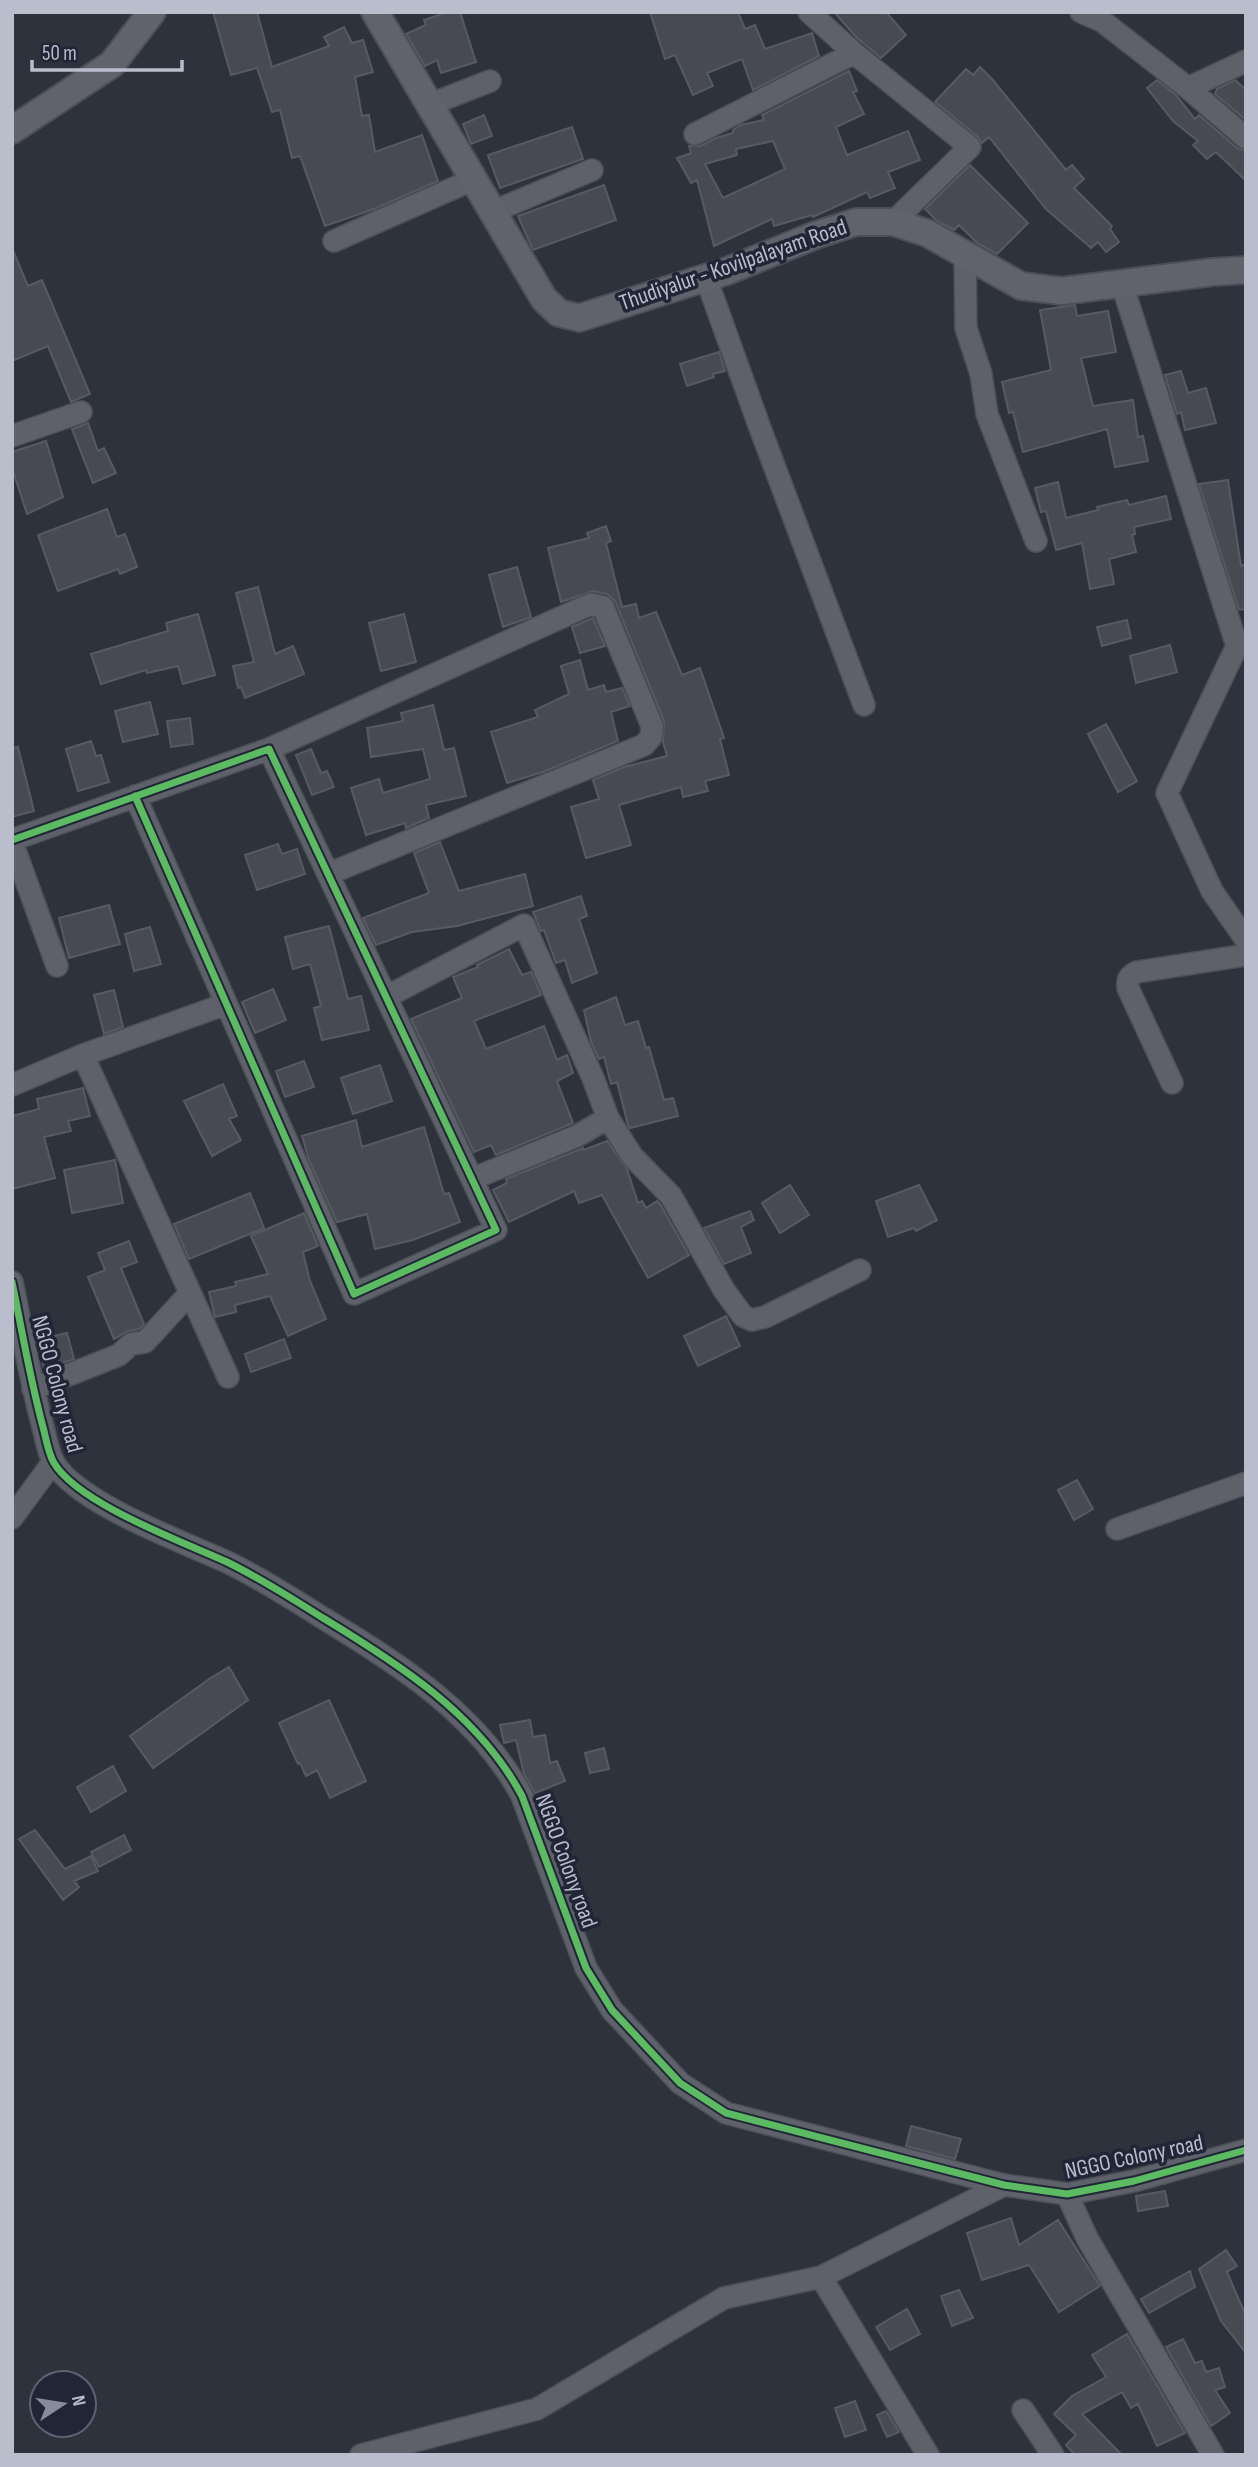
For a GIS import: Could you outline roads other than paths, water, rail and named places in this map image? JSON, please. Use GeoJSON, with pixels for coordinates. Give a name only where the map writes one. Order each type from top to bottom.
{"type":"FeatureCollection","features":[{"type":"Feature","properties":{"kind":"main road"},"geometry":{"type":"LineString","coordinates":[[12,130],[112,64],[152,12]]}},
{"type":"Feature","properties":{"kind":"main road","name":"Thudiyalur - Kovilpalayam Road"},"geometry":{"type":"LineString","coordinates":[[374,12],[544,299],[559,313],[579,318],[706,278],[856,222],[893,222],[927,233],[1021,286],[1062,290],[1246,270]]}},
{"type":"Feature","properties":{"kind":"street"},"geometry":{"type":"LineString","coordinates":[[809,12],[854,53],[970,147],[893,222]]}},
{"type":"Feature","properties":{"kind":"street"},"geometry":{"type":"LineString","coordinates":[[1081,12],[1102,20],[1246,138]]}},
{"type":"Feature","properties":{"kind":"street"},"geometry":{"type":"LineString","coordinates":[[695,134],[854,53]]}},
{"type":"Feature","properties":{"kind":"street"},"geometry":{"type":"LineString","coordinates":[[1188,88],[1246,61]]}},
{"type":"Feature","properties":{"kind":"street"},"geometry":{"type":"LineString","coordinates":[[429,105],[489,81]]}},
{"type":"Feature","properties":{"kind":"street"},"geometry":{"type":"LineString","coordinates":[[492,212],[592,170]]}},
{"type":"Feature","properties":{"kind":"street"},"geometry":{"type":"LineString","coordinates":[[334,241],[472,180]]}},
{"type":"Feature","properties":{"kind":"street"},"geometry":{"type":"LineString","coordinates":[[965,253],[966,328],[981,374],[987,414],[1036,541]]}},
{"type":"Feature","properties":{"kind":"street"},"geometry":{"type":"LineString","coordinates":[[706,278],[864,705]]}},
{"type":"Feature","properties":{"kind":"street"},"geometry":{"type":"LineString","coordinates":[[1122,284],[1237,646],[1167,793],[1212,891],[1246,940]]}},
{"type":"Feature","properties":{"kind":"street"},"geometry":{"type":"LineString","coordinates":[[12,436],[81,412]]}},
{"type":"Feature","properties":{"kind":"street"},"geometry":{"type":"LineString","coordinates":[[57,966],[12,841],[269,750],[591,604],[603,607],[652,726],[651,737],[644,744],[328,874]]}},
{"type":"Feature","properties":{"kind":"street"},"geometry":{"type":"LineString","coordinates":[[135,796],[354,1294],[496,1230],[269,750]]}},
{"type":"Feature","properties":{"kind":"street"},"geometry":{"type":"LineString","coordinates":[[386,997],[524,925],[593,1078],[608,1118],[632,1156],[671,1196],[724,1290],[743,1316],[752,1320],[765,1317],[860,1270]]}},
{"type":"Feature","properties":{"kind":"street"},"geometry":{"type":"LineString","coordinates":[[1172,1083],[1128,988],[1127,980],[1136,972],[1246,954]]}},
{"type":"Feature","properties":{"kind":"street"},"geometry":{"type":"LineString","coordinates":[[12,1085],[83,1055],[226,1004]]}},
{"type":"Feature","properties":{"kind":"street"},"geometry":{"type":"LineString","coordinates":[[83,1055],[228,1377]]}},
{"type":"Feature","properties":{"kind":"street"},"geometry":{"type":"LineString","coordinates":[[472,1179],[578,1136],[608,1118]]}},
{"type":"Feature","properties":{"kind":"street","name":"NGGO Colony road"},"geometry":{"type":"LineString","coordinates":[[12,1282],[33,1389],[53,1462],[76,1486],[104,1506],[253,1575],[355,1637],[448,1703],[486,1741],[517,1787],[586,1968],[612,2010],[680,2083],[726,2113],[1004,2185],[1067,2194],[1134,2180],[1246,2150]]}},
{"type":"Feature","properties":{"kind":"street"},"geometry":{"type":"LineString","coordinates":[[33,1389],[119,1355],[131,1344],[145,1342],[190,1293]]}},
{"type":"Feature","properties":{"kind":"street"},"geometry":{"type":"LineString","coordinates":[[12,1518],[53,1462]]}},
{"type":"Feature","properties":{"kind":"street"},"geometry":{"type":"LineString","coordinates":[[1117,1529],[1246,1483]]}},
{"type":"Feature","properties":{"kind":"street"},"geometry":{"type":"LineString","coordinates":[[361,2455],[537,2409],[724,2298],[821,2277],[1004,2185]]}},
{"type":"Feature","properties":{"kind":"street"},"geometry":{"type":"LineString","coordinates":[[1067,2194],[1087,2238],[1213,2455]]}},
{"type":"Feature","properties":{"kind":"street"},"geometry":{"type":"LineString","coordinates":[[821,2277],[928,2455]]}},
{"type":"Feature","properties":{"kind":"street"},"geometry":{"type":"LineString","coordinates":[[1023,2410],[1053,2455]]}}]}
